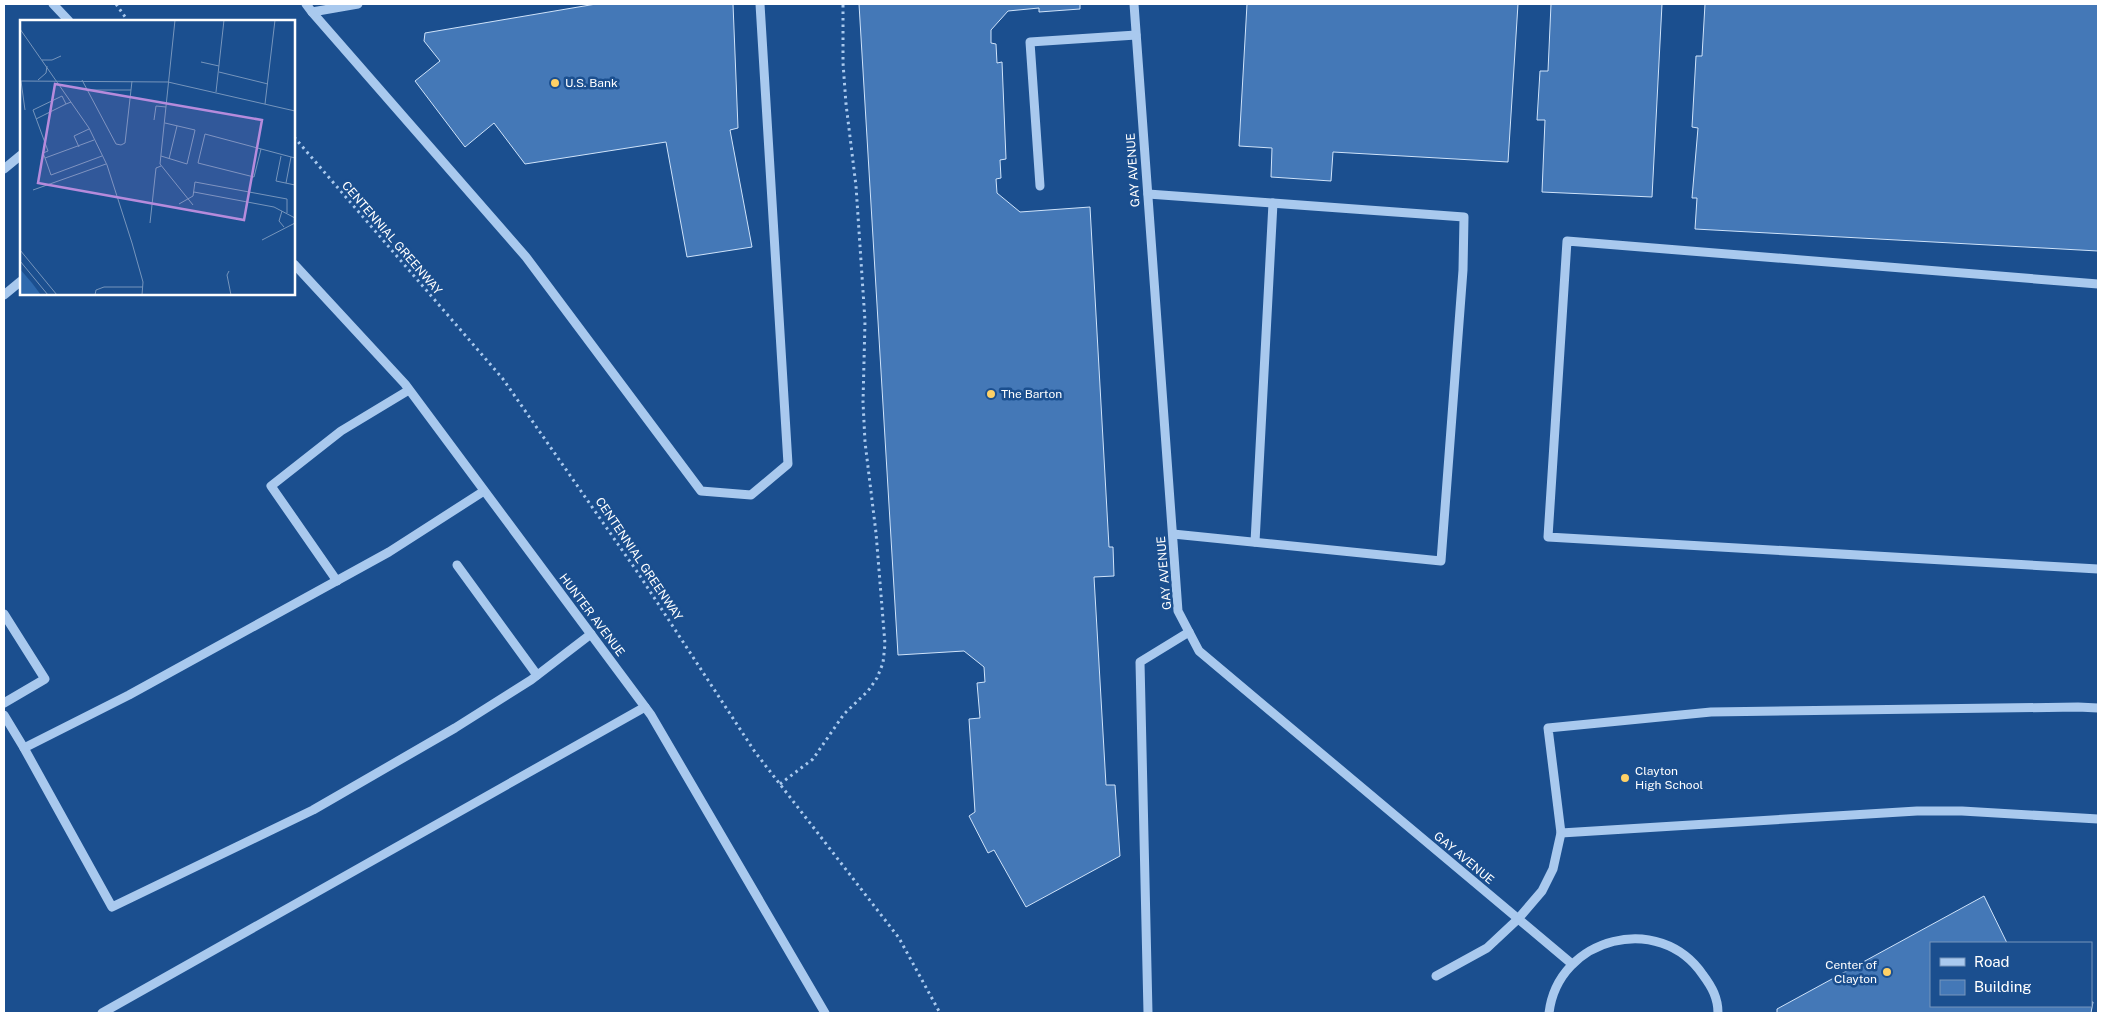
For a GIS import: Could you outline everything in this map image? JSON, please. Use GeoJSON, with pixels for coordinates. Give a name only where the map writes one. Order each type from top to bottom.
{"type":"FeatureCollection","features":[{"type":"Feature","properties":{"kind":"street"},"geometry":{"type":"LineString","coordinates":[[53,4],[68,20]]}},
{"type":"Feature","properties":{"kind":"street"},"geometry":{"type":"LineString","coordinates":[[306,4],[526,257],[702,490],[751,496],[788,464],[760,4]]}},
{"type":"Feature","properties":{"kind":"street"},"geometry":{"type":"LineString","coordinates":[[312,12],[358,4]]}},
{"type":"Feature","properties":{"kind":"street","name":"GAY AVENUE"},"geometry":{"type":"LineString","coordinates":[[1134,4],[1178,611],[1198,651],[1572,964]]}},
{"type":"Feature","properties":{"kind":"street"},"geometry":{"type":"LineString","coordinates":[[1040,186],[1030,42],[1136,35]]}},
{"type":"Feature","properties":{"kind":"street"},"geometry":{"type":"LineString","coordinates":[[4,169],[20,156]]}},
{"type":"Feature","properties":{"kind":"street"},"geometry":{"type":"LineString","coordinates":[[1148,194],[1464,217],[1463,270],[1441,560],[1173,534]]}},
{"type":"Feature","properties":{"kind":"street"},"geometry":{"type":"LineString","coordinates":[[1254,542],[1273,203]]}},
{"type":"Feature","properties":{"kind":"street"},"geometry":{"type":"LineString","coordinates":[[2098,284],[1567,241],[1548,537],[2098,569]]}},
{"type":"Feature","properties":{"kind":"street","name":"HUNTER AVENUE"},"geometry":{"type":"LineString","coordinates":[[295,265],[409,390],[644,707],[825,1013]]}},
{"type":"Feature","properties":{"kind":"street"},"geometry":{"type":"LineString","coordinates":[[4,295],[20,282]]}},
{"type":"Feature","properties":{"kind":"street"},"geometry":{"type":"LineString","coordinates":[[337,581],[271,486],[341,431],[409,390]]}},
{"type":"Feature","properties":{"kind":"street"},"geometry":{"type":"LineString","coordinates":[[24,748],[129,695],[389,552],[484,491]]}},
{"type":"Feature","properties":{"kind":"street"},"geometry":{"type":"LineString","coordinates":[[457,565],[537,675]]}},
{"type":"Feature","properties":{"kind":"street"},"geometry":{"type":"LineString","coordinates":[[4,614],[45,679],[4,703]]}},
{"type":"Feature","properties":{"kind":"street"},"geometry":{"type":"LineString","coordinates":[[1148,1013],[1140,662],[1189,632]]}},
{"type":"Feature","properties":{"kind":"street"},"geometry":{"type":"LineString","coordinates":[[4,715],[112,907],[313,810],[454,728],[537,675],[591,634]]}},
{"type":"Feature","properties":{"kind":"street"},"geometry":{"type":"LineString","coordinates":[[102,1013],[644,707]]}},
{"type":"Feature","properties":{"kind":"street"},"geometry":{"type":"LineString","coordinates":[[1436,976],[1487,948],[1518,919],[1542,891],[1553,869],[1561,833],[1548,728],[1711,712],[2098,708]]}},
{"type":"Feature","properties":{"kind":"street"},"geometry":{"type":"LineString","coordinates":[[1561,833],[1917,811],[2098,819]]}},
{"type":"Feature","properties":{"kind":"street"},"geometry":{"type":"LineString","coordinates":[[1549,1013],[1551,999],[1572,964],[1596,946],[1634,938],[1664,943],[1695,963],[1712,988],[1718,1004],[1718,1013]]}},
{"type":"Feature","properties":{"kind":"path"},"geometry":{"type":"LineString","coordinates":[[116,4],[127,20]]}},
{"type":"Feature","properties":{"kind":"path"},"geometry":{"type":"LineString","coordinates":[[780,784],[813,759],[838,722],[868,691],[877,678],[883,663],[885,644],[876,533],[865,442],[863,402],[865,320],[856,186],[843,63],[843,4]]}},
{"type":"Feature","properties":{"kind":"path","name":"CENTENNIAL GREENWAY"},"geometry":{"type":"LineString","coordinates":[[295,138],[503,379],[638,573],[755,752],[900,938],[940,1013]]}},
{"type":"Feature","properties":{"kind":"building"},"geometry":{"type":"Polygon","coordinates":[[[596,4],[733,4],[738,128],[730,130],[752,247],[687,257],[666,142],[525,164],[494,123],[465,147],[415,81],[440,61],[424,41],[425,33],[596,4]]]}},
{"type":"Feature","properties":{"kind":"building","name":"The Barton"},"geometry":{"type":"Polygon","coordinates":[[[859,4],[1080,4],[1080,9],[1039,12],[1039,8],[1008,11],[991,30],[991,43],[996,44],[997,63],[1002,62],[1006,159],[1000,160],[1001,178],[996,179],[997,193],[1020,212],[1090,207],[1109,547],[1113,547],[1114,576],[1094,577],[1106,785],[1115,785],[1120,856],[1026,907],[994,850],[988,853],[969,816],[975,812],[969,719],[980,718],[977,683],[985,682],[984,667],[964,651],[898,655],[859,4]]]}},
{"type":"Feature","properties":{"kind":"building"},"geometry":{"type":"Polygon","coordinates":[[[1247,4],[1518,4],[1508,162],[1333,152],[1331,181],[1271,177],[1272,148],[1239,146],[1247,4]]]}},
{"type":"Feature","properties":{"kind":"building"},"geometry":{"type":"Polygon","coordinates":[[[1551,4],[1662,4],[1652,197],[1542,192],[1545,120],[1537,120],[1540,71],[1548,71],[1551,4]]]}},
{"type":"Feature","properties":{"kind":"building"},"geometry":{"type":"Polygon","coordinates":[[[1705,4],[2098,4],[2098,251],[1695,229],[1697,198],[1692,198],[1698,128],[1692,127],[1696,56],[1702,56],[1705,4]]]}},
{"type":"Feature","properties":{"kind":"building","name":"Center of Clayton"},"geometry":{"type":"Polygon","coordinates":[[[1984,896],[2007,942],[1930,942],[1930,1007],[2092,1007],[2093,1002],[2091,1013],[1777,1013],[1777,1009],[1984,896]]]}},
{"type":"Feature","properties":{"kind":"place","name":"U.S. Bank"},"geometry":{"type":"Point","coordinates":[555,83]}},
{"type":"Feature","properties":{"kind":"place","name":"The Barton"},"geometry":{"type":"Point","coordinates":[991,394]}},
{"type":"Feature","properties":{"kind":"place","name":"Clayton High School"},"geometry":{"type":"Point","coordinates":[1625,778]}},
{"type":"Feature","properties":{"kind":"place","name":"Center of Clayton"},"geometry":{"type":"Point","coordinates":[1887,972]}}]}
